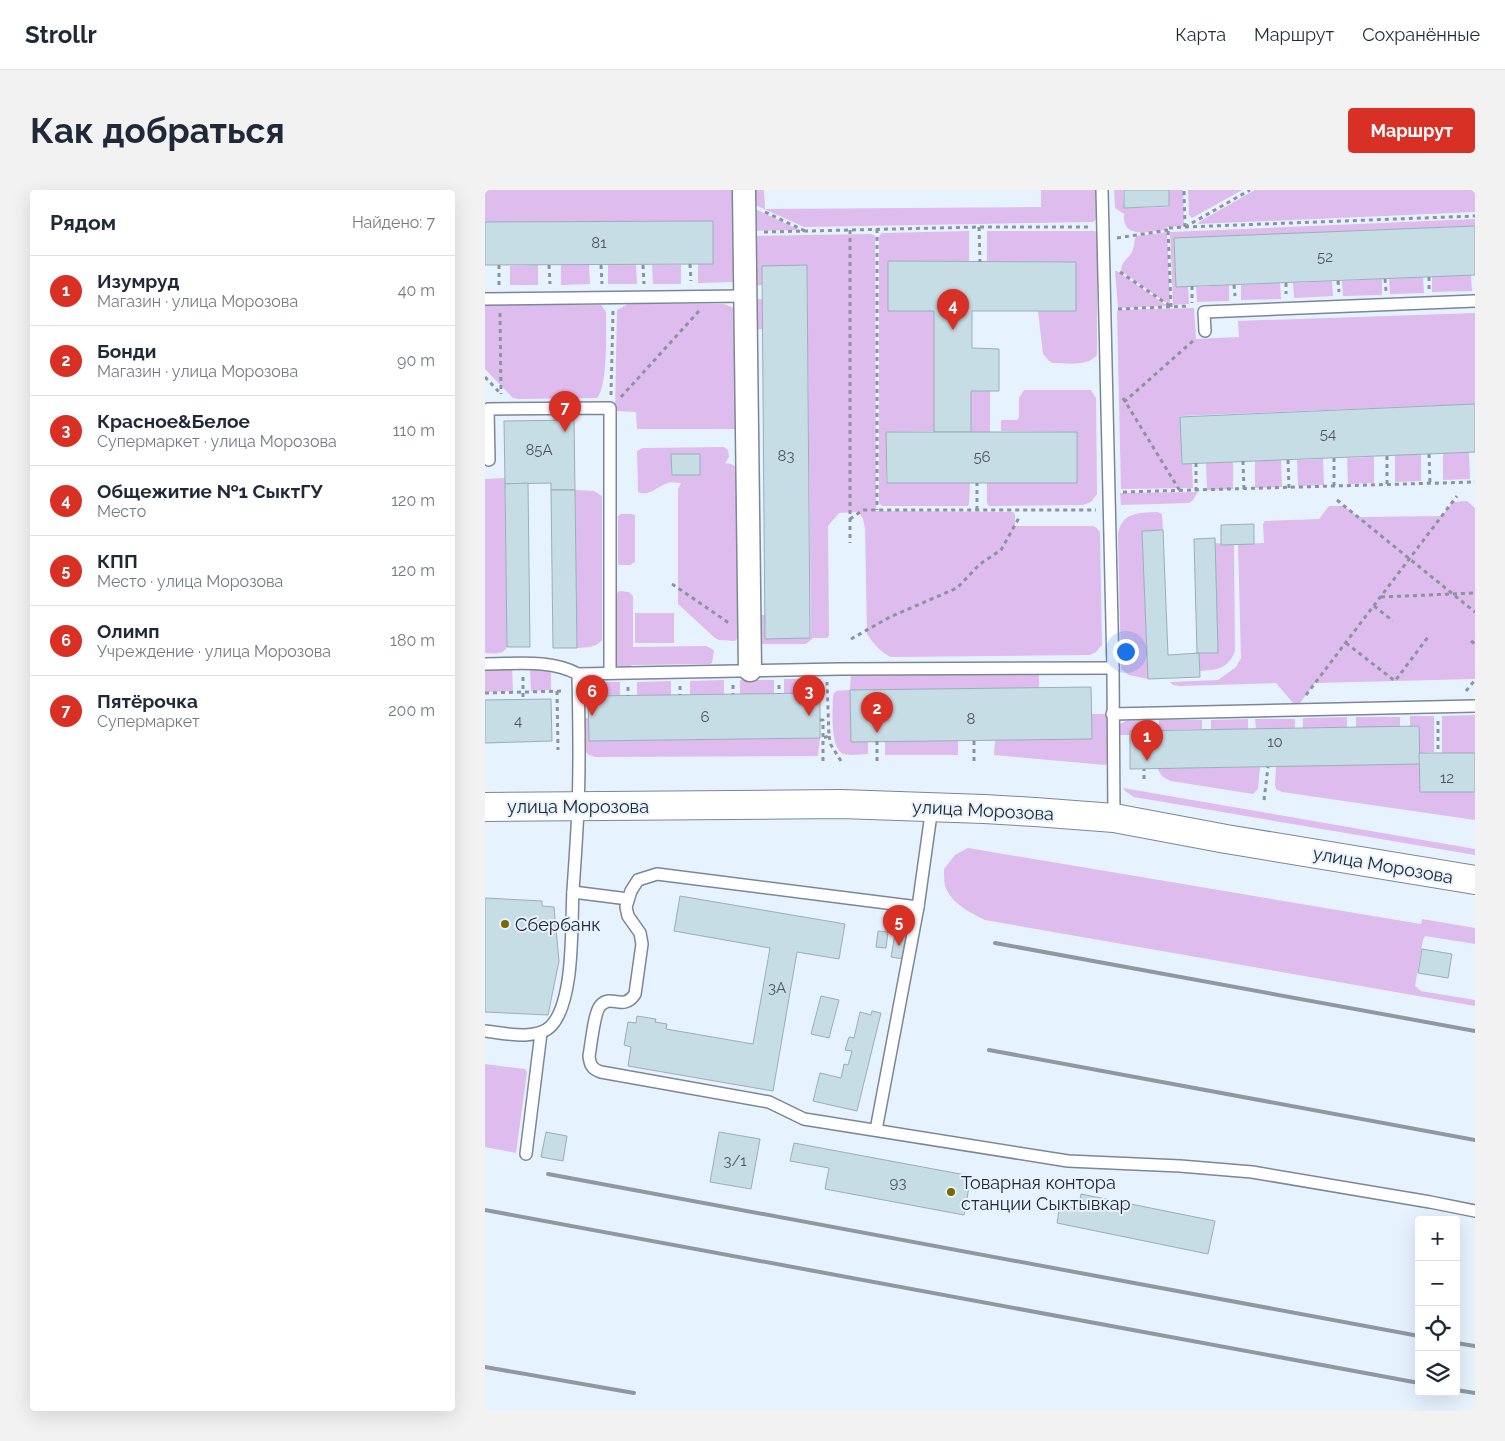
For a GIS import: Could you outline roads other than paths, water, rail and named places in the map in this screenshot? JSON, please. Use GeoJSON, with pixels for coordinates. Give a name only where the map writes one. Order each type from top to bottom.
{"type":"FeatureCollection","features":[{"type":"Feature","properties":{"kind":"main road","name":"улица Морозова"},"geometry":{"type":"LineString","coordinates":[[485,807],[578,802],[841,804],[984,809],[1114,818],[1226,839],[1475,880]]}},
{"type":"Feature","properties":{"kind":"street"},"geometry":{"type":"LineString","coordinates":[[744,196],[750,670]]}},
{"type":"Feature","properties":{"kind":"lane"},"geometry":{"type":"LineString","coordinates":[[1103,190],[1113,668],[1114,818]]}},
{"type":"Feature","properties":{"kind":"lane"},"geometry":{"type":"LineString","coordinates":[[485,299],[745,296]]}},
{"type":"Feature","properties":{"kind":"lane"},"geometry":{"type":"LineString","coordinates":[[1205,331],[1204,312],[1475,301]]}},
{"type":"Feature","properties":{"kind":"lane"},"geometry":{"type":"LineString","coordinates":[[489,460],[488,409],[610,408],[610,673]]}},
{"type":"Feature","properties":{"kind":"lane"},"geometry":{"type":"LineString","coordinates":[[485,664],[555,665],[578,674],[827,669],[1113,668]]}},
{"type":"Feature","properties":{"kind":"lane"},"geometry":{"type":"LineString","coordinates":[[485,1031],[521,1035],[541,1033],[550,1027],[557,1017],[566,988],[570,959],[578,802],[578,674]]}},
{"type":"Feature","properties":{"kind":"lane"},"geometry":{"type":"LineString","coordinates":[[578,674],[578,802]]}},
{"type":"Feature","properties":{"kind":"lane"},"geometry":{"type":"LineString","coordinates":[[1113,714],[1475,706]]}},
{"type":"Feature","properties":{"kind":"lane"},"geometry":{"type":"LineString","coordinates":[[876,1130],[918,906],[932,807]]}},
{"type":"Feature","properties":{"kind":"lane"},"geometry":{"type":"LineString","coordinates":[[918,906],[657,874],[638,880],[631,891],[626,907],[628,916],[640,933],[642,944],[635,994],[631,1000],[625,1002],[606,1001],[600,1005],[597,1012],[589,1063],[594,1070],[601,1072],[769,1102],[804,1119],[1068,1161],[1180,1166],[1252,1172],[1475,1211]]}},
{"type":"Feature","properties":{"kind":"lane"},"geometry":{"type":"LineString","coordinates":[[573,892],[628,899]]}},
{"type":"Feature","properties":{"kind":"lane"},"geometry":{"type":"LineString","coordinates":[[526,1154],[541,1033]]}},
{"type":"Feature","properties":{"kind":"railway"},"geometry":{"type":"LineString","coordinates":[[995,943],[1475,1031]]}},
{"type":"Feature","properties":{"kind":"railway"},"geometry":{"type":"LineString","coordinates":[[989,1050],[1475,1140]]}},
{"type":"Feature","properties":{"kind":"railway"},"geometry":{"type":"LineString","coordinates":[[548,1174],[1415,1335]]}},
{"type":"Feature","properties":{"kind":"railway"},"geometry":{"type":"LineString","coordinates":[[485,1210],[1415,1382]]}},
{"type":"Feature","properties":{"kind":"railway"},"geometry":{"type":"LineString","coordinates":[[1460,1344],[1475,1346]]}},
{"type":"Feature","properties":{"kind":"railway"},"geometry":{"type":"LineString","coordinates":[[485,1367],[634,1393]]}},
{"type":"Feature","properties":{"kind":"railway"},"geometry":{"type":"LineString","coordinates":[[1460,1391],[1475,1393]]}},
{"type":"Feature","properties":{"kind":"place","name":"Общежитие №1 СыктГУ"},"geometry":{"type":"Point","coordinates":[953,330]}},
{"type":"Feature","properties":{"kind":"place","name":"Пятёрочка"},"geometry":{"type":"Point","coordinates":[565,432]}},
{"type":"Feature","properties":{"kind":"place","name":"Олимп"},"geometry":{"type":"Point","coordinates":[592,716]}},
{"type":"Feature","properties":{"kind":"place","name":"Красное&Белое"},"geometry":{"type":"Point","coordinates":[809,716]}},
{"type":"Feature","properties":{"kind":"place","name":"Бонди"},"geometry":{"type":"Point","coordinates":[877,733]}},
{"type":"Feature","properties":{"kind":"place","name":"Изумруд"},"geometry":{"type":"Point","coordinates":[1147,761]}},
{"type":"Feature","properties":{"kind":"place","name":"Сбербанк"},"geometry":{"type":"Point","coordinates":[505,924]}},
{"type":"Feature","properties":{"kind":"place","name":"КПП"},"geometry":{"type":"Point","coordinates":[899,946]}},
{"type":"Feature","properties":{"kind":"place","name":"Товарная контора станции Сыктывкар"},"geometry":{"type":"Point","coordinates":[951,1192]}}]}
